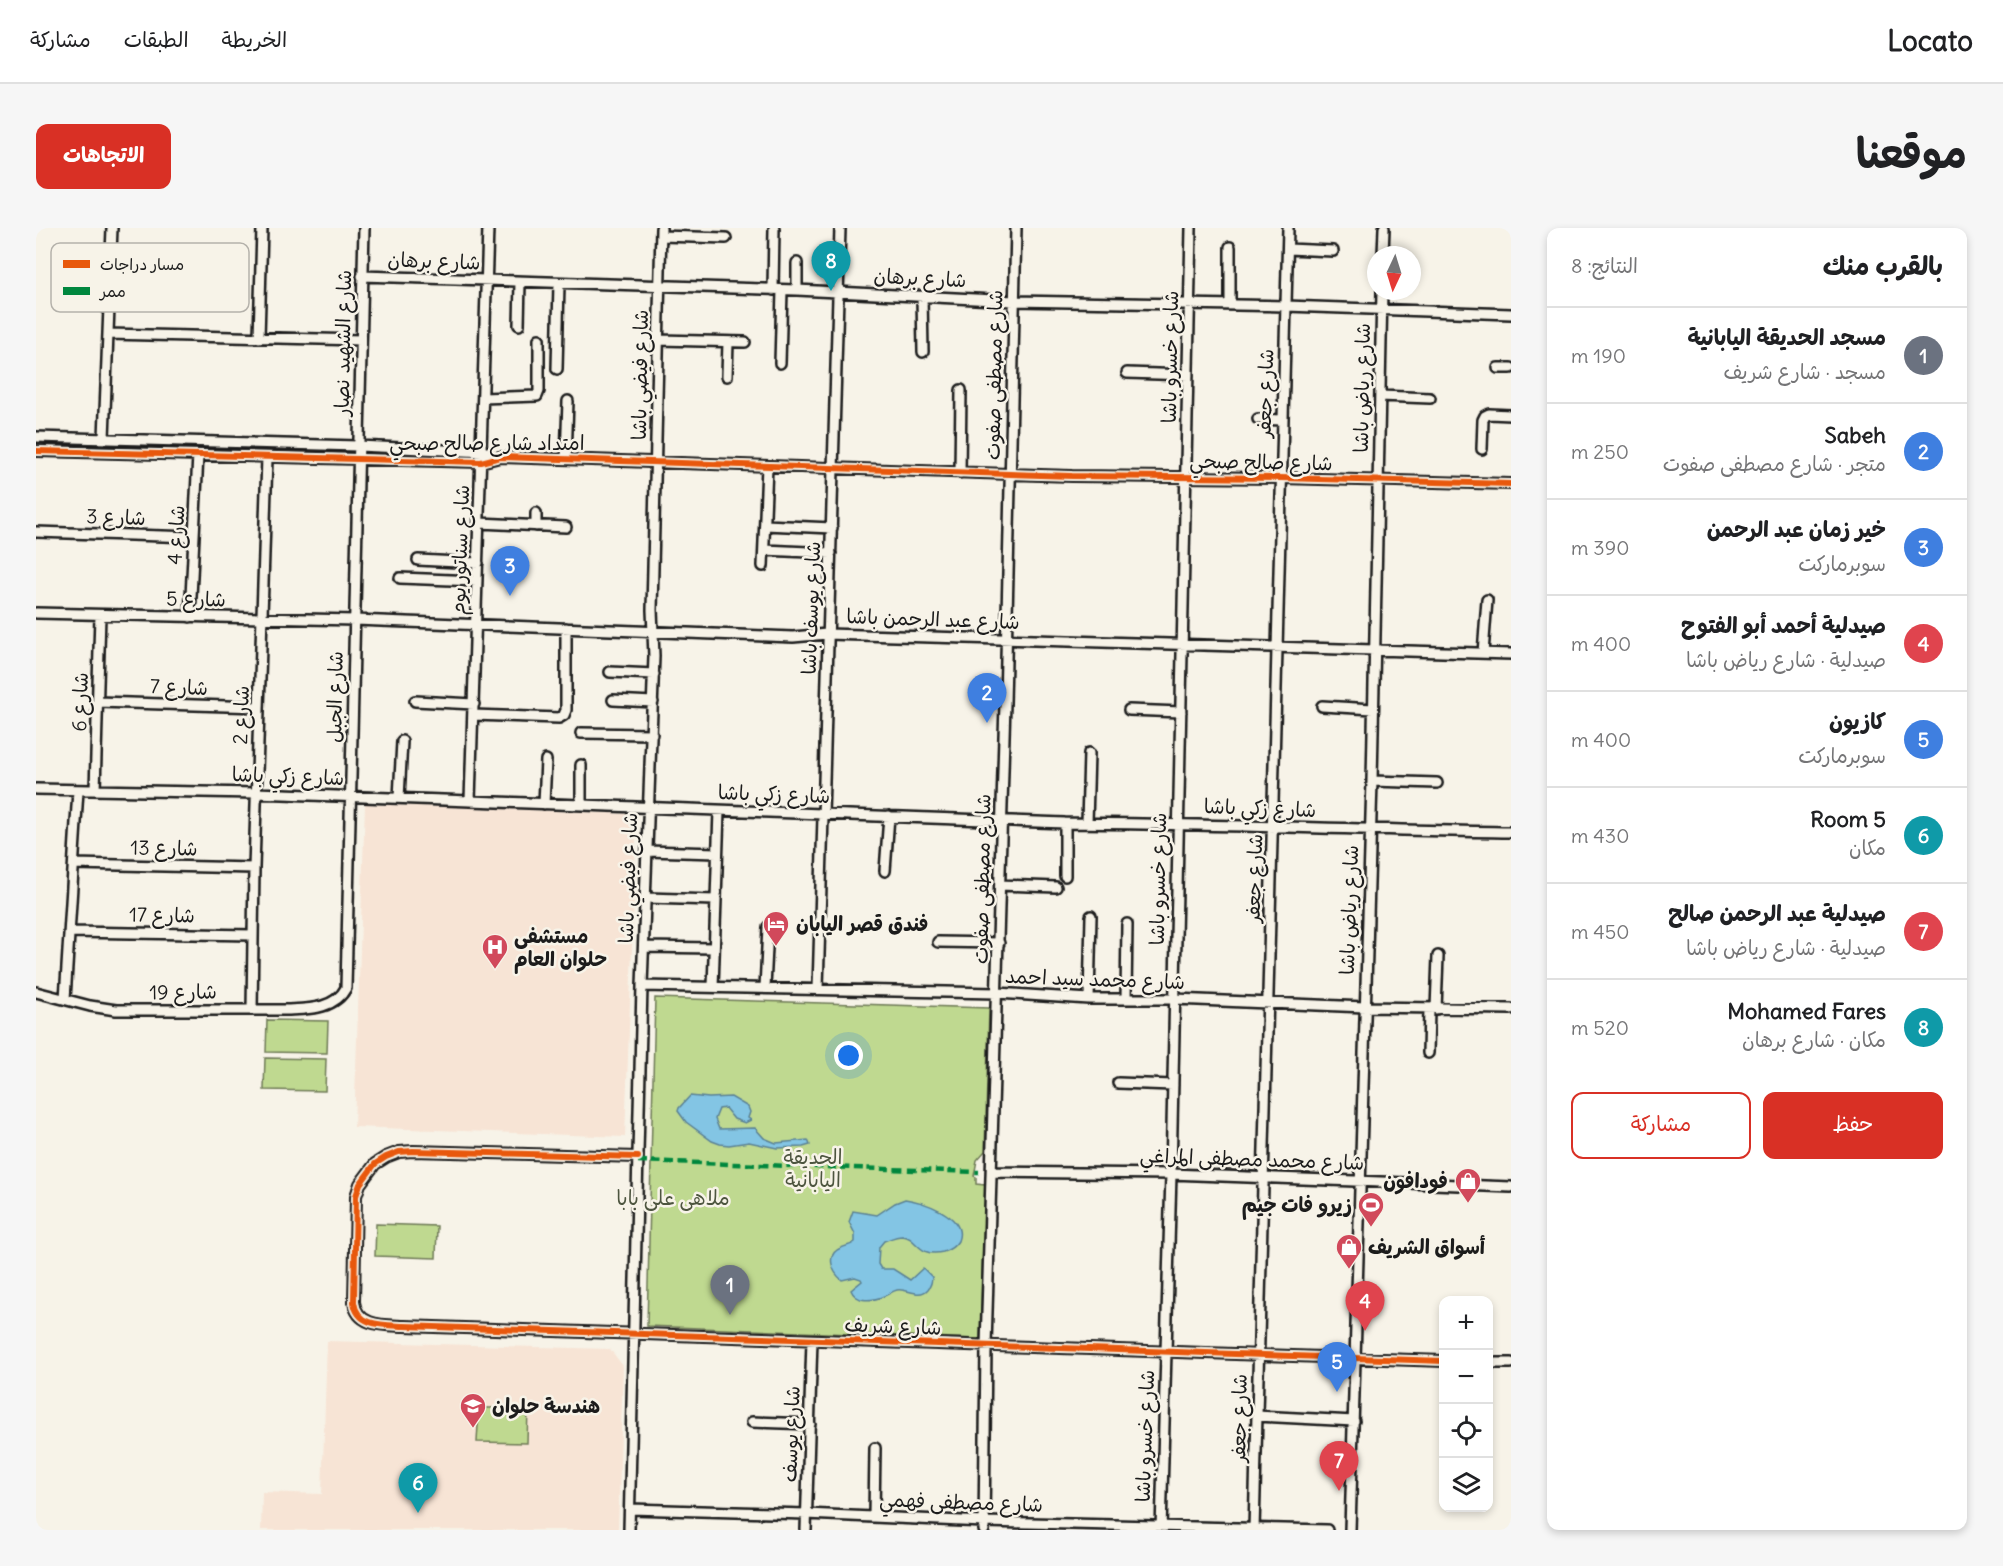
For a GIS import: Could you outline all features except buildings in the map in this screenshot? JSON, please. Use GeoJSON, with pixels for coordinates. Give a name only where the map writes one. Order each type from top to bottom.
{"type":"FeatureCollection","features":[{"type":"Feature","properties":{"kind":"street"},"geometry":{"type":"LineString","coordinates":[[111,243],[112,228]]}},
{"type":"Feature","properties":{"kind":"street"},"geometry":{"type":"LineString","coordinates":[[259,338],[262,228]]}},
{"type":"Feature","properties":{"kind":"street","name":"شارع الشهيد نصار"},"geometry":{"type":"LineString","coordinates":[[358,458],[364,228]]}},
{"type":"Feature","properties":{"kind":"street","name":"شارع سناتور يوم"},"geometry":{"type":"LineString","coordinates":[[470,801],[488,228]]}},
{"type":"Feature","properties":{"kind":"street"},"geometry":{"type":"LineString","coordinates":[[774,228],[780,363]]}},
{"type":"Feature","properties":{"kind":"street","name":"شارع يوسف باشا"},"geometry":{"type":"LineString","coordinates":[[819,989],[822,813],[840,228]]}},
{"type":"Feature","properties":{"kind":"street","name":"شارع مصطفى صفوت"},"geometry":{"type":"LineString","coordinates":[[984,1526],[986,1346],[993,1172],[1016,228]]}},
{"type":"Feature","properties":{"kind":"street","name":"شارع خسرو باشا"},"geometry":{"type":"LineString","coordinates":[[1161,1528],[1171,1174],[1191,228]]}},
{"type":"Feature","properties":{"kind":"street","name":"شارع جعفر"},"geometry":{"type":"LineString","coordinates":[[1254,1529],[1288,228]]}},
{"type":"Feature","properties":{"kind":"street"},"geometry":{"type":"LineString","coordinates":[[1383,246],[1384,228]]}},
{"type":"Feature","properties":{"kind":"street"},"geometry":{"type":"LineString","coordinates":[[661,232],[726,238]]}},
{"type":"Feature","properties":{"kind":"street","name":"شارع فيضي باشا"},"geometry":{"type":"LineString","coordinates":[[629,1530],[642,986],[654,674],[652,610],[661,232]]}},
{"type":"Feature","properties":{"kind":"street"},"geometry":{"type":"LineString","coordinates":[[1230,247],[1230,305]]}},
{"type":"Feature","properties":{"kind":"street"},"geometry":{"type":"LineString","coordinates":[[1288,249],[1333,251]]}},
{"type":"Feature","properties":{"kind":"street"},"geometry":{"type":"LineString","coordinates":[[796,290],[797,263]]}},
{"type":"Feature","properties":{"kind":"street","name":"شارع برهان"},"geometry":{"type":"LineString","coordinates":[[362,276],[796,290],[1014,301],[1286,306],[1511,314]]}},
{"type":"Feature","properties":{"kind":"street"},"geometry":{"type":"LineString","coordinates":[[519,325],[520,282]]}},
{"type":"Feature","properties":{"kind":"street"},"geometry":{"type":"LineString","coordinates":[[557,369],[559,283]]}},
{"type":"Feature","properties":{"kind":"street"},"geometry":{"type":"LineString","coordinates":[[922,296],[923,352]]}},
{"type":"Feature","properties":{"kind":"street","name":"شارع رياض باشا"},"geometry":{"type":"LineString","coordinates":[[1350,1530],[1372,781],[1382,300]]}},
{"type":"Feature","properties":{"kind":"street"},"geometry":{"type":"LineString","coordinates":[[104,438],[109,312]]}},
{"type":"Feature","properties":{"kind":"street"},"geometry":{"type":"LineString","coordinates":[[108,334],[361,340]]}},
{"type":"Feature","properties":{"kind":"street"},"geometry":{"type":"LineString","coordinates":[[483,398],[537,396],[539,391],[539,339]]}},
{"type":"Feature","properties":{"kind":"street"},"geometry":{"type":"LineString","coordinates":[[659,340],[745,342]]}},
{"type":"Feature","properties":{"kind":"street"},"geometry":{"type":"LineString","coordinates":[[727,376],[728,342]]}},
{"type":"Feature","properties":{"kind":"street"},"geometry":{"type":"LineString","coordinates":[[1498,368],[1511,368]]}},
{"type":"Feature","properties":{"kind":"street"},"geometry":{"type":"LineString","coordinates":[[1127,373],[1188,375]]}},
{"type":"Feature","properties":{"kind":"street"},"geometry":{"type":"LineString","coordinates":[[960,473],[961,390]]}},
{"type":"Feature","properties":{"kind":"street"},"geometry":{"type":"LineString","coordinates":[[1380,396],[1430,398]]}},
{"type":"Feature","properties":{"kind":"street"},"geometry":{"type":"LineString","coordinates":[[566,459],[568,401]]}},
{"type":"Feature","properties":{"kind":"street"},"geometry":{"type":"LineString","coordinates":[[1482,449],[1485,416],[1490,414],[1511,415]]}},
{"type":"Feature","properties":{"kind":"street"},"geometry":{"type":"LineString","coordinates":[[1258,419],[1282,420]]}},
{"type":"Feature","properties":{"kind":"street","name":"امتداد شارع صالح صبحي"},"geometry":{"type":"LineString","coordinates":[[36,436],[481,451],[500,457],[1010,474]]}},
{"type":"Feature","properties":{"kind":"street","name":"امتداد شارع صالح صبحي"},"geometry":{"type":"LineString","coordinates":[[36,451],[481,462],[500,457]]}},
{"type":"Feature","properties":{"kind":"street","name":"شارع 4"},"geometry":{"type":"LineString","coordinates":[[190,617],[198,456]]}},
{"type":"Feature","properties":{"kind":"street","name":"شارع 2"},"geometry":{"type":"LineString","coordinates":[[252,1010],[256,793],[267,458]]}},
{"type":"Feature","properties":{"kind":"street","name":"شارع الجبل"},"geometry":{"type":"LineString","coordinates":[[332,1003],[342,994],[347,982],[358,458]]}},
{"type":"Feature","properties":{"kind":"street"},"geometry":{"type":"LineString","coordinates":[[763,566],[767,466]]}},
{"type":"Feature","properties":{"kind":"street","name":"شارع صالح صبحي"},"geometry":{"type":"LineString","coordinates":[[1010,474],[1511,484]]}},
{"type":"Feature","properties":{"kind":"street"},"geometry":{"type":"LineString","coordinates":[[536,513],[536,526]]}},
{"type":"Feature","properties":{"kind":"street"},"geometry":{"type":"LineString","coordinates":[[479,523],[566,527]]}},
{"type":"Feature","properties":{"kind":"street"},"geometry":{"type":"LineString","coordinates":[[765,525],[832,528]]}},
{"type":"Feature","properties":{"kind":"street","name":"شارع 3"},"geometry":{"type":"LineString","coordinates":[[36,532],[194,537]]}},
{"type":"Feature","properties":{"kind":"street"},"geometry":{"type":"LineString","coordinates":[[764,550],[831,553]]}},
{"type":"Feature","properties":{"kind":"street"},"geometry":{"type":"LineString","coordinates":[[418,560],[478,563]]}},
{"type":"Feature","properties":{"kind":"street"},"geometry":{"type":"LineString","coordinates":[[400,578],[477,580]]}},
{"type":"Feature","properties":{"kind":"street"},"geometry":{"type":"LineString","coordinates":[[1483,653],[1487,600]]}},
{"type":"Feature","properties":{"kind":"street","name":"شارع 5"},"geometry":{"type":"LineString","coordinates":[[36,613],[355,620]]}},
{"type":"Feature","properties":{"kind":"street","name":"شارع 6"},"geometry":{"type":"LineString","coordinates":[[95,790],[100,615]]}},
{"type":"Feature","properties":{"kind":"street","name":"شارع عبد الرحمن باشا"},"geometry":{"type":"LineString","coordinates":[[355,620],[793,637],[827,634],[1511,654]]}},
{"type":"Feature","properties":{"kind":"street"},"geometry":{"type":"LineString","coordinates":[[473,715],[559,718],[564,715],[566,710],[566,628]]}},
{"type":"Feature","properties":{"kind":"street"},"geometry":{"type":"LineString","coordinates":[[610,672],[654,674]]}},
{"type":"Feature","properties":{"kind":"street"},"geometry":{"type":"LineString","coordinates":[[613,700],[653,702]]}},
{"type":"Feature","properties":{"kind":"street"},"geometry":{"type":"LineString","coordinates":[[415,701],[474,704]]}},
{"type":"Feature","properties":{"kind":"street","name":"شارع 7"},"geometry":{"type":"LineString","coordinates":[[98,702],[259,707]]}},
{"type":"Feature","properties":{"kind":"street"},"geometry":{"type":"LineString","coordinates":[[1322,706],[1373,709]]}},
{"type":"Feature","properties":{"kind":"street"},"geometry":{"type":"LineString","coordinates":[[1129,710],[1181,711]]}},
{"type":"Feature","properties":{"kind":"street"},"geometry":{"type":"LineString","coordinates":[[581,733],[652,734]]}},
{"type":"Feature","properties":{"kind":"street"},"geometry":{"type":"LineString","coordinates":[[399,798],[402,741]]}},
{"type":"Feature","properties":{"kind":"street"},"geometry":{"type":"LineString","coordinates":[[1087,823],[1089,753]]}},
{"type":"Feature","properties":{"kind":"street"},"geometry":{"type":"LineString","coordinates":[[544,804],[546,760]]}},
{"type":"Feature","properties":{"kind":"street"},"geometry":{"type":"LineString","coordinates":[[580,805],[581,765]]}},
{"type":"Feature","properties":{"kind":"street"},"geometry":{"type":"LineString","coordinates":[[1372,781],[1437,783]]}},
{"type":"Feature","properties":{"kind":"street","name":"شارع زكي باشا"},"geometry":{"type":"LineString","coordinates":[[36,789],[351,796],[1065,823],[1177,823],[1511,832]]}},
{"type":"Feature","properties":{"kind":"street"},"geometry":{"type":"LineString","coordinates":[[65,999],[78,790]]}},
{"type":"Feature","properties":{"kind":"street"},"geometry":{"type":"LineString","coordinates":[[713,987],[719,811]]}},
{"type":"Feature","properties":{"kind":"street"},"geometry":{"type":"LineString","coordinates":[[885,871],[889,816]]}},
{"type":"Feature","properties":{"kind":"street"},"geometry":{"type":"LineString","coordinates":[[1065,823],[1065,876]]}},
{"type":"Feature","properties":{"kind":"street"},"geometry":{"type":"LineString","coordinates":[[647,851],[717,853]]}},
{"type":"Feature","properties":{"kind":"street","name":"شارع 13"},"geometry":{"type":"LineString","coordinates":[[74,864],[254,868]]}},
{"type":"Feature","properties":{"kind":"street"},"geometry":{"type":"LineString","coordinates":[[1000,885],[1056,886]]}},
{"type":"Feature","properties":{"kind":"street"},"geometry":{"type":"LineString","coordinates":[[645,898],[716,900]]}},
{"type":"Feature","properties":{"kind":"street"},"geometry":{"type":"LineString","coordinates":[[1089,999],[1091,916]]}},
{"type":"Feature","properties":{"kind":"street"},"geometry":{"type":"LineString","coordinates":[[1126,999],[1127,924]]}},
{"type":"Feature","properties":{"kind":"street"},"geometry":{"type":"LineString","coordinates":[[765,988],[768,927]]}},
{"type":"Feature","properties":{"kind":"street","name":"شارع 17"},"geometry":{"type":"LineString","coordinates":[[70,932],[253,935]]}},
{"type":"Feature","properties":{"kind":"street"},"geometry":{"type":"LineString","coordinates":[[938,942],[999,943]]}},
{"type":"Feature","properties":{"kind":"street"},"geometry":{"type":"LineString","coordinates":[[644,947],[714,948]]}},
{"type":"Feature","properties":{"kind":"street"},"geometry":{"type":"LineString","coordinates":[[1428,1053],[1438,956]]}},
{"type":"Feature","properties":{"kind":"street","name":"شارع محمد سيد احمد"},"geometry":{"type":"LineString","coordinates":[[642,986],[997,993],[1089,999],[1174,999],[1365,1007],[1511,1009]]}},
{"type":"Feature","properties":{"kind":"street","name":"شارع 19"},"geometry":{"type":"LineString","coordinates":[[36,992],[116,1010],[303,1009],[332,1003]]}},
{"type":"Feature","properties":{"kind":"street"},"geometry":{"type":"LineString","coordinates":[[1118,1083],[1173,1085]]}},
{"type":"Feature","properties":{"kind":"street","name":"شارع شريف"},"geometry":{"type":"LineString","coordinates":[[638,1158],[413,1151],[399,1152],[386,1157],[367,1174],[356,1196],[354,1302],[360,1317],[370,1323],[383,1324],[634,1335],[1258,1353],[1439,1361]]}},
{"type":"Feature","properties":{"kind":"street","name":"شارع محمد مصطفى المراغي"},"geometry":{"type":"LineString","coordinates":[[993,1172],[1171,1174],[1511,1187]]}},
{"type":"Feature","properties":{"kind":"street","name":"شارع يوسف"},"geometry":{"type":"LineString","coordinates":[[806,1530],[812,1340]]}},
{"type":"Feature","properties":{"kind":"street"},"geometry":{"type":"LineString","coordinates":[[1493,1362],[1511,1364]]}},
{"type":"Feature","properties":{"kind":"street"},"geometry":{"type":"LineString","coordinates":[[1257,1416],[1354,1421]]}},
{"type":"Feature","properties":{"kind":"street"},"geometry":{"type":"LineString","coordinates":[[752,1422],[810,1424]]}},
{"type":"Feature","properties":{"kind":"street"},"geometry":{"type":"LineString","coordinates":[[874,1517],[875,1448]]}},
{"type":"Feature","properties":{"kind":"street","name":"شارع مصطفى فهمي"},"geometry":{"type":"LineString","coordinates":[[630,1509],[874,1517],[984,1526],[1327,1530]]}},
{"type":"Feature","properties":{"kind":"shaded area","name":"مستشفى حلوان العام"},"geometry":{"type":"Polygon","coordinates":[[[365,804],[637,814],[625,1137],[354,1127],[365,804]]]}},
{"type":"Feature","properties":{"kind":"shaded area","name":"هندسة حلوان"},"geometry":{"type":"Polygon","coordinates":[[[327,1341],[610,1349],[623,1366],[618,1530],[261,1530],[262,1492],[322,1494],[327,1341]]]}},
{"type":"Feature","properties":{"kind":"green space","name":"الحديقة اليابانية"},"geometry":{"type":"Polygon","coordinates":[[[655,998],[989,1008],[985,1151],[977,1160],[974,1176],[976,1184],[985,1185],[980,1339],[647,1326],[655,998]]]}},
{"type":"Feature","properties":{"kind":"green space"},"geometry":{"type":"Polygon","coordinates":[[[267,1020],[328,1021],[327,1053],[266,1052],[267,1020]]]}},
{"type":"Feature","properties":{"kind":"green space"},"geometry":{"type":"Polygon","coordinates":[[[265,1058],[326,1059],[325,1091],[264,1090],[265,1058]]]}},
{"type":"Feature","properties":{"kind":"green space"},"geometry":{"type":"Polygon","coordinates":[[[376,1224],[437,1226],[436,1258],[375,1256],[376,1224]]]}},
{"type":"Feature","properties":{"kind":"green space"},"geometry":{"type":"Polygon","coordinates":[[[479,1408],[528,1408],[527,1443],[477,1442],[479,1408]]]}},
{"type":"Feature","properties":{"kind":"water"},"geometry":{"type":"Polygon","coordinates":[[[690,1096],[731,1097],[748,1107],[750,1112],[748,1118],[751,1120],[745,1123],[734,1119],[725,1108],[719,1109],[715,1119],[719,1129],[755,1128],[764,1138],[776,1143],[808,1140],[810,1145],[777,1148],[749,1142],[729,1145],[712,1141],[686,1122],[678,1111],[690,1096]]]}},
{"type":"Feature","properties":{"kind":"water"},"geometry":{"type":"Polygon","coordinates":[[[905,1199],[942,1211],[950,1217],[959,1232],[958,1241],[943,1252],[934,1253],[923,1250],[907,1237],[900,1236],[884,1241],[879,1247],[878,1264],[881,1269],[893,1269],[910,1280],[923,1268],[932,1277],[931,1285],[921,1293],[897,1290],[875,1299],[861,1299],[851,1290],[862,1281],[861,1279],[855,1277],[842,1280],[833,1268],[833,1254],[855,1242],[855,1234],[849,1222],[853,1211],[877,1215],[905,1199]]]}},
{"type":"Feature","properties":{"kind":"marked path"},"geometry":{"type":"LineString","coordinates":[[638,1161],[979,1172]]}},
{"type":"Feature","properties":{"kind":"cycle path"},"geometry":{"type":"LineString","coordinates":[[36,451],[481,462],[500,457],[1072,476],[1281,478],[1511,484]]}},
{"type":"Feature","properties":{"kind":"cycle path"},"geometry":{"type":"LineString","coordinates":[[638,1157],[413,1151],[399,1152],[386,1157],[375,1164],[360,1184],[356,1196],[354,1302],[356,1310],[366,1320],[388,1325],[1439,1361]]}},
{"type":"Feature","properties":{"kind":"place","name":"Mohamed Fares"},"geometry":{"type":"Point","coordinates":[831,291]}},
{"type":"Feature","properties":{"kind":"place","name":"خير زمان عبد الرحمن"},"geometry":{"type":"Point","coordinates":[510,596]}},
{"type":"Feature","properties":{"kind":"place","name":"Sabeh"},"geometry":{"type":"Point","coordinates":[987,723]}},
{"type":"Feature","properties":{"kind":"place","name":"فندق قصر اليابان"},"geometry":{"type":"Point","coordinates":[776,947]}},
{"type":"Feature","properties":{"kind":"place","name":"مستشفى حلوان العام"},"geometry":{"type":"Point","coordinates":[495,970]}},
{"type":"Feature","properties":{"kind":"place","name":"فودافون"},"geometry":{"type":"Point","coordinates":[1468,1204]}},
{"type":"Feature","properties":{"kind":"place","name":"زيرو فات جيم"},"geometry":{"type":"Point","coordinates":[1371,1228]}},
{"type":"Feature","properties":{"kind":"place","name":"أسواق الشريف"},"geometry":{"type":"Point","coordinates":[1349,1270]}},
{"type":"Feature","properties":{"kind":"place","name":"مسجد الحديقة اليابانية"},"geometry":{"type":"Point","coordinates":[730,1315]}},
{"type":"Feature","properties":{"kind":"place","name":"صيدلية أحمد أبو الفتوح"},"geometry":{"type":"Point","coordinates":[1365,1331]}},
{"type":"Feature","properties":{"kind":"place","name":"كازيون"},"geometry":{"type":"Point","coordinates":[1337,1392]}},
{"type":"Feature","properties":{"kind":"place","name":"هندسة حلوان"},"geometry":{"type":"Point","coordinates":[473,1429]}},
{"type":"Feature","properties":{"kind":"place","name":"صيدلية عبد الرحمن صالح"},"geometry":{"type":"Point","coordinates":[1339,1491]}},
{"type":"Feature","properties":{"kind":"place","name":"Room 5"},"geometry":{"type":"Point","coordinates":[418,1513]}},
{"type":"Feature","properties":{"kind":"park label","name":"ملاهى على بابا"},"geometry":{"type":"Point","coordinates":[673,1198]}}]}
